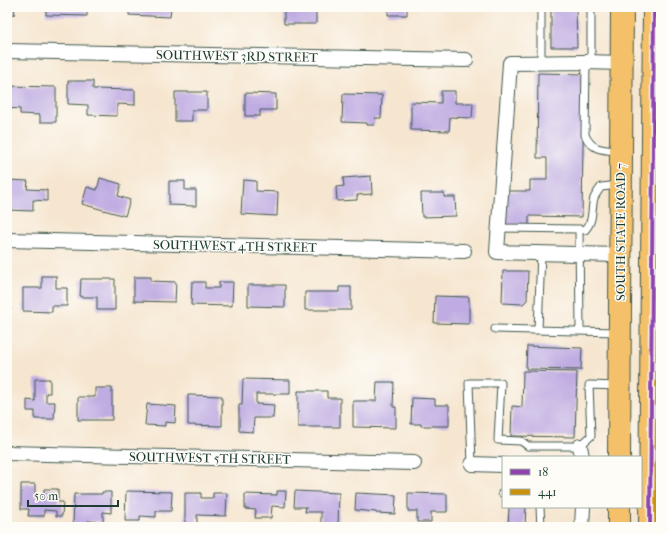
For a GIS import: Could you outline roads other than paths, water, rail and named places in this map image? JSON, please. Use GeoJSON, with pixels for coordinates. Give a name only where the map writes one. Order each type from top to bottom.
{"type":"FeatureCollection","features":[{"type":"Feature","properties":{"kind":"main road","name":"SOUTH STATE ROAD 7"},"geometry":{"type":"LineString","coordinates":[[619,456],[622,7]]}},
{"type":"Feature","properties":{"kind":"main road"},"geometry":{"type":"LineString","coordinates":[[650,527],[656,433],[652,299],[657,275],[657,47],[654,7]]}},
{"type":"Feature","properties":{"kind":"main road"},"geometry":{"type":"LineString","coordinates":[[620,208],[634,232],[642,238],[657,243]]}},
{"type":"Feature","properties":{"kind":"main road"},"geometry":{"type":"LineString","coordinates":[[620,255],[631,262],[639,270],[645,280],[652,299]]}},
{"type":"Feature","properties":{"kind":"main road"},"geometry":{"type":"LineString","coordinates":[[619,508],[619,527]]}},
{"type":"Feature","properties":{"kind":"street","name":"SOUTHWEST 3RD STREET"},"geometry":{"type":"LineString","coordinates":[[7,51],[466,60]]}},
{"type":"Feature","properties":{"kind":"street"},"geometry":{"type":"LineString","coordinates":[[620,255],[497,252],[510,63],[621,63]]}},
{"type":"Feature","properties":{"kind":"street","name":"SOUTHWEST 4TH STREET"},"geometry":{"type":"LineString","coordinates":[[7,240],[464,251]]}},
{"type":"Feature","properties":{"kind":"street","name":"SOUTHWEST 5TH STREET"},"geometry":{"type":"LineString","coordinates":[[7,453],[414,463]]}},
{"type":"Feature","properties":{"kind":"street"},"geometry":{"type":"LineString","coordinates":[[472,464],[502,465]]}},
{"type":"Feature","properties":{"kind":"street"},"geometry":{"type":"LineString","coordinates":[[582,527],[583,508]]}},
{"type":"Feature","properties":{"kind":"lane"},"geometry":{"type":"LineString","coordinates":[[541,7],[541,63]]}},
{"type":"Feature","properties":{"kind":"lane"},"geometry":{"type":"LineString","coordinates":[[592,7],[585,135],[588,142],[601,150],[621,151]]}},
{"type":"Feature","properties":{"kind":"lane"},"geometry":{"type":"LineString","coordinates":[[498,228],[585,230],[589,226],[591,219],[594,198],[601,187],[621,185]]}},
{"type":"Feature","properties":{"kind":"lane"},"geometry":{"type":"LineString","coordinates":[[579,229],[580,331]]}},
{"type":"Feature","properties":{"kind":"lane"},"geometry":{"type":"LineString","coordinates":[[538,330],[541,253]]}},
{"type":"Feature","properties":{"kind":"lane"},"geometry":{"type":"LineString","coordinates":[[495,329],[620,332]]}},
{"type":"Feature","properties":{"kind":"lane"},"geometry":{"type":"LineString","coordinates":[[472,464],[469,383],[501,383],[498,440],[521,441],[528,446],[581,452],[591,436],[590,385],[620,386]]}},
{"type":"Feature","properties":{"kind":"lane"},"geometry":{"type":"LineString","coordinates":[[540,508],[541,527]]}}]}
